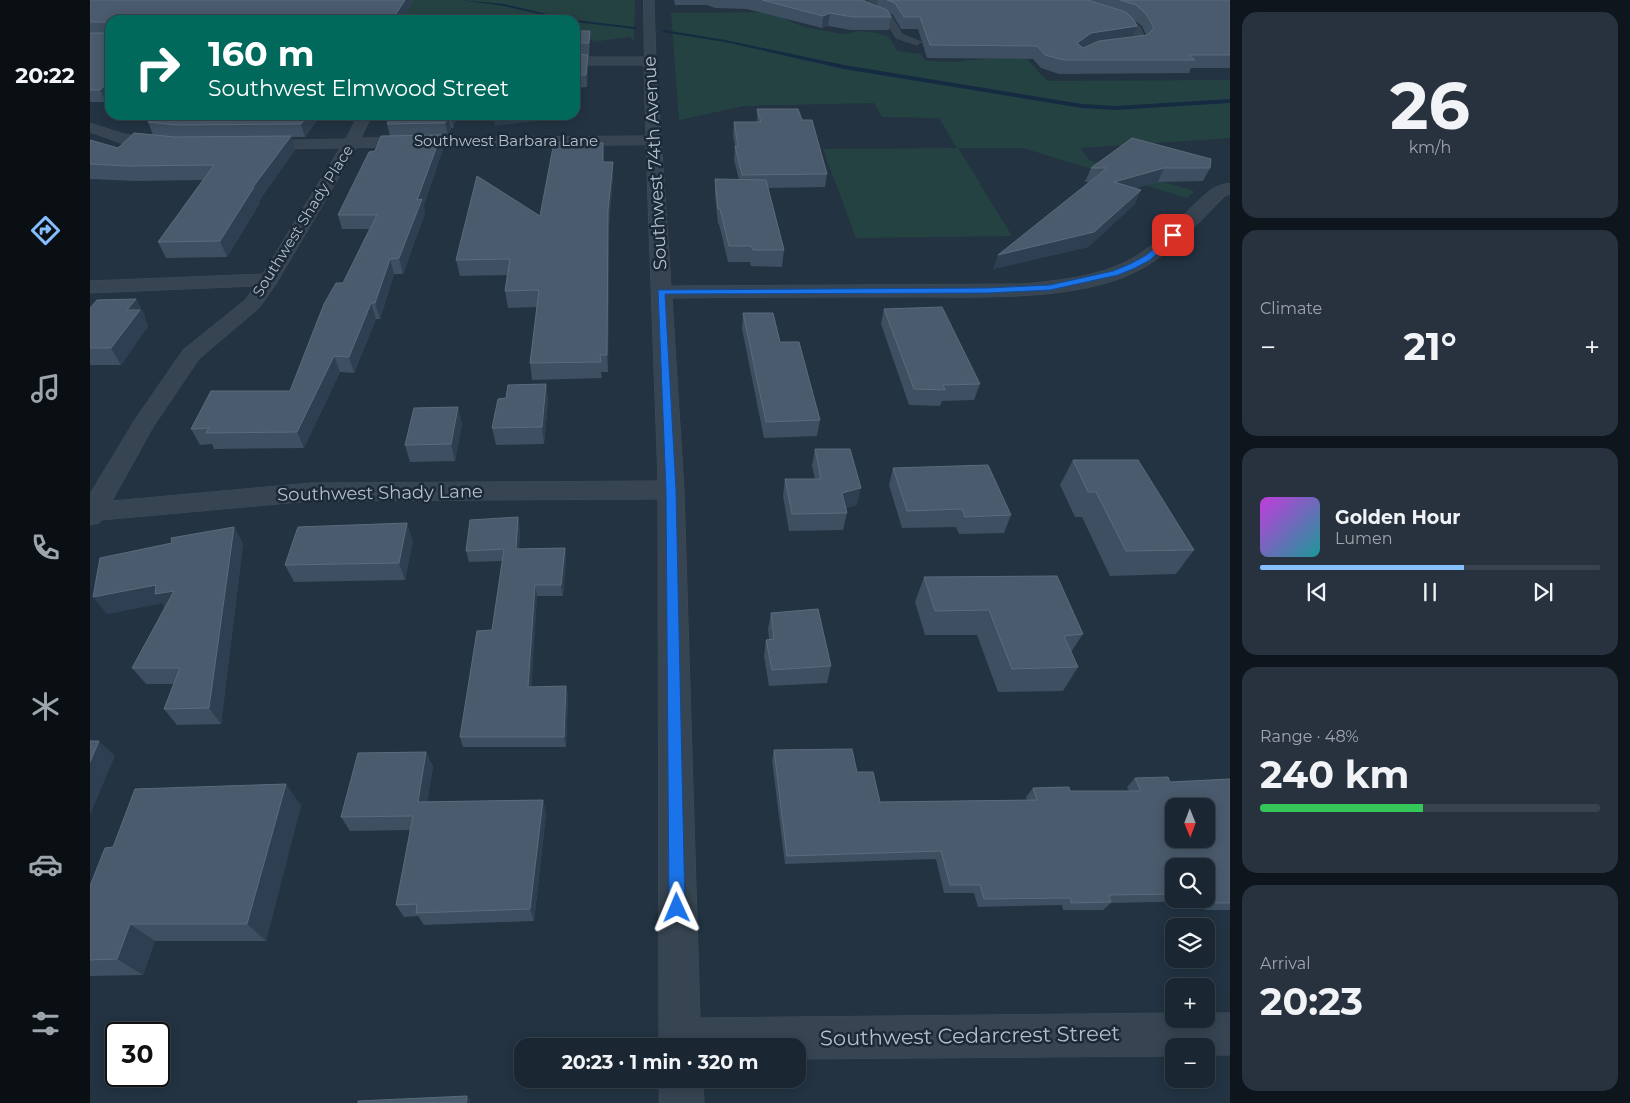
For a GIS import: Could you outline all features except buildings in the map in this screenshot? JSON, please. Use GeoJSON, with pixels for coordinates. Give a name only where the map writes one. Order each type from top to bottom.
{"type":"FeatureCollection","features":[{"type":"Feature","properties":{"kind":"street","name":"Southwest 74th Avenue"},"geometry":{"type":"LineString","coordinates":[[649,0],[650,61],[671,490],[680,1038]]}},
{"type":"Feature","properties":{"kind":"street"},"geometry":{"type":"LineString","coordinates":[[864,9],[872,5],[875,0]]}},
{"type":"Feature","properties":{"kind":"street"},"geometry":{"type":"LineString","coordinates":[[1062,0],[1126,21],[1136,30],[1137,42]]}},
{"type":"Feature","properties":{"kind":"street"},"geometry":{"type":"LineString","coordinates":[[580,61],[650,61]]}},
{"type":"Feature","properties":{"kind":"street","name":"Southwest Shady Place"},"geometry":{"type":"LineString","coordinates":[[91,513],[142,426],[191,354],[252,304],[269,280],[363,120]]}},
{"type":"Feature","properties":{"kind":"street"},"geometry":{"type":"LineString","coordinates":[[90,127],[121,138],[153,144],[181,145]]}},
{"type":"Feature","properties":{"kind":"street","name":"Southwest Barbara Lane"},"geometry":{"type":"LineString","coordinates":[[238,144],[655,140]]}},
{"type":"Feature","properties":{"kind":"street"},"geometry":{"type":"LineString","coordinates":[[661,292],[1023,290],[1071,284],[1115,273],[1147,258],[1219,192],[1230,188]]}},
{"type":"Feature","properties":{"kind":"street"},"geometry":{"type":"LineString","coordinates":[[90,287],[269,280]]}},
{"type":"Feature","properties":{"kind":"street","name":"Southwest Shady Lane"},"geometry":{"type":"LineString","coordinates":[[91,513],[311,492],[671,490]]}},
{"type":"Feature","properties":{"kind":"street","name":"Southwest Cedarcrest Street"},"geometry":{"type":"LineString","coordinates":[[806,1050],[1230,1034]]}},
{"type":"Feature","properties":{"kind":"street","name":"Southwest 74th Avenue"},"geometry":{"type":"LineString","coordinates":[[681,1088],[682,1103]]}},
{"type":"Feature","properties":{"kind":"lane"},"geometry":{"type":"LineString","coordinates":[[864,9],[889,19],[899,36],[917,42]]}},
{"type":"Feature","properties":{"kind":"green space"},"geometry":{"type":"Polygon","coordinates":[[[90,0],[635,0],[634,40],[629,37],[592,42],[594,40],[580,39],[580,15],[230,15],[90,0]]]}},
{"type":"Feature","properties":{"kind":"green space"},"geometry":{"type":"Polygon","coordinates":[[[783,12],[786,20],[805,27],[842,34],[860,31],[889,37],[897,51],[921,54],[924,59],[929,61],[955,62],[1025,57],[1047,81],[1230,80],[1230,138],[1080,148],[1089,160],[1194,191],[1187,198],[1023,148],[958,148],[1012,236],[856,238],[823,149],[957,148],[939,118],[882,117],[874,103],[744,106],[679,120],[671,13],[783,12]]]}},
{"type":"Feature","properties":{"kind":"waterway"},"geometry":{"type":"LineString","coordinates":[[461,0],[504,5],[549,15]]}},
{"type":"Feature","properties":{"kind":"waterway"},"geometry":{"type":"LineString","coordinates":[[580,22],[635,28]]}},
{"type":"Feature","properties":{"kind":"waterway"},"geometry":{"type":"LineString","coordinates":[[664,31],[725,41],[844,67],[1082,106],[1116,108],[1230,101]]}},
{"type":"Feature","properties":{"kind":"route"},"geometry":{"type":"LineString","coordinates":[[677,908],[671,490],[661,292],[1023,290],[1050,287],[1115,273],[1132,266],[1147,258],[1173,235]]}}]}
